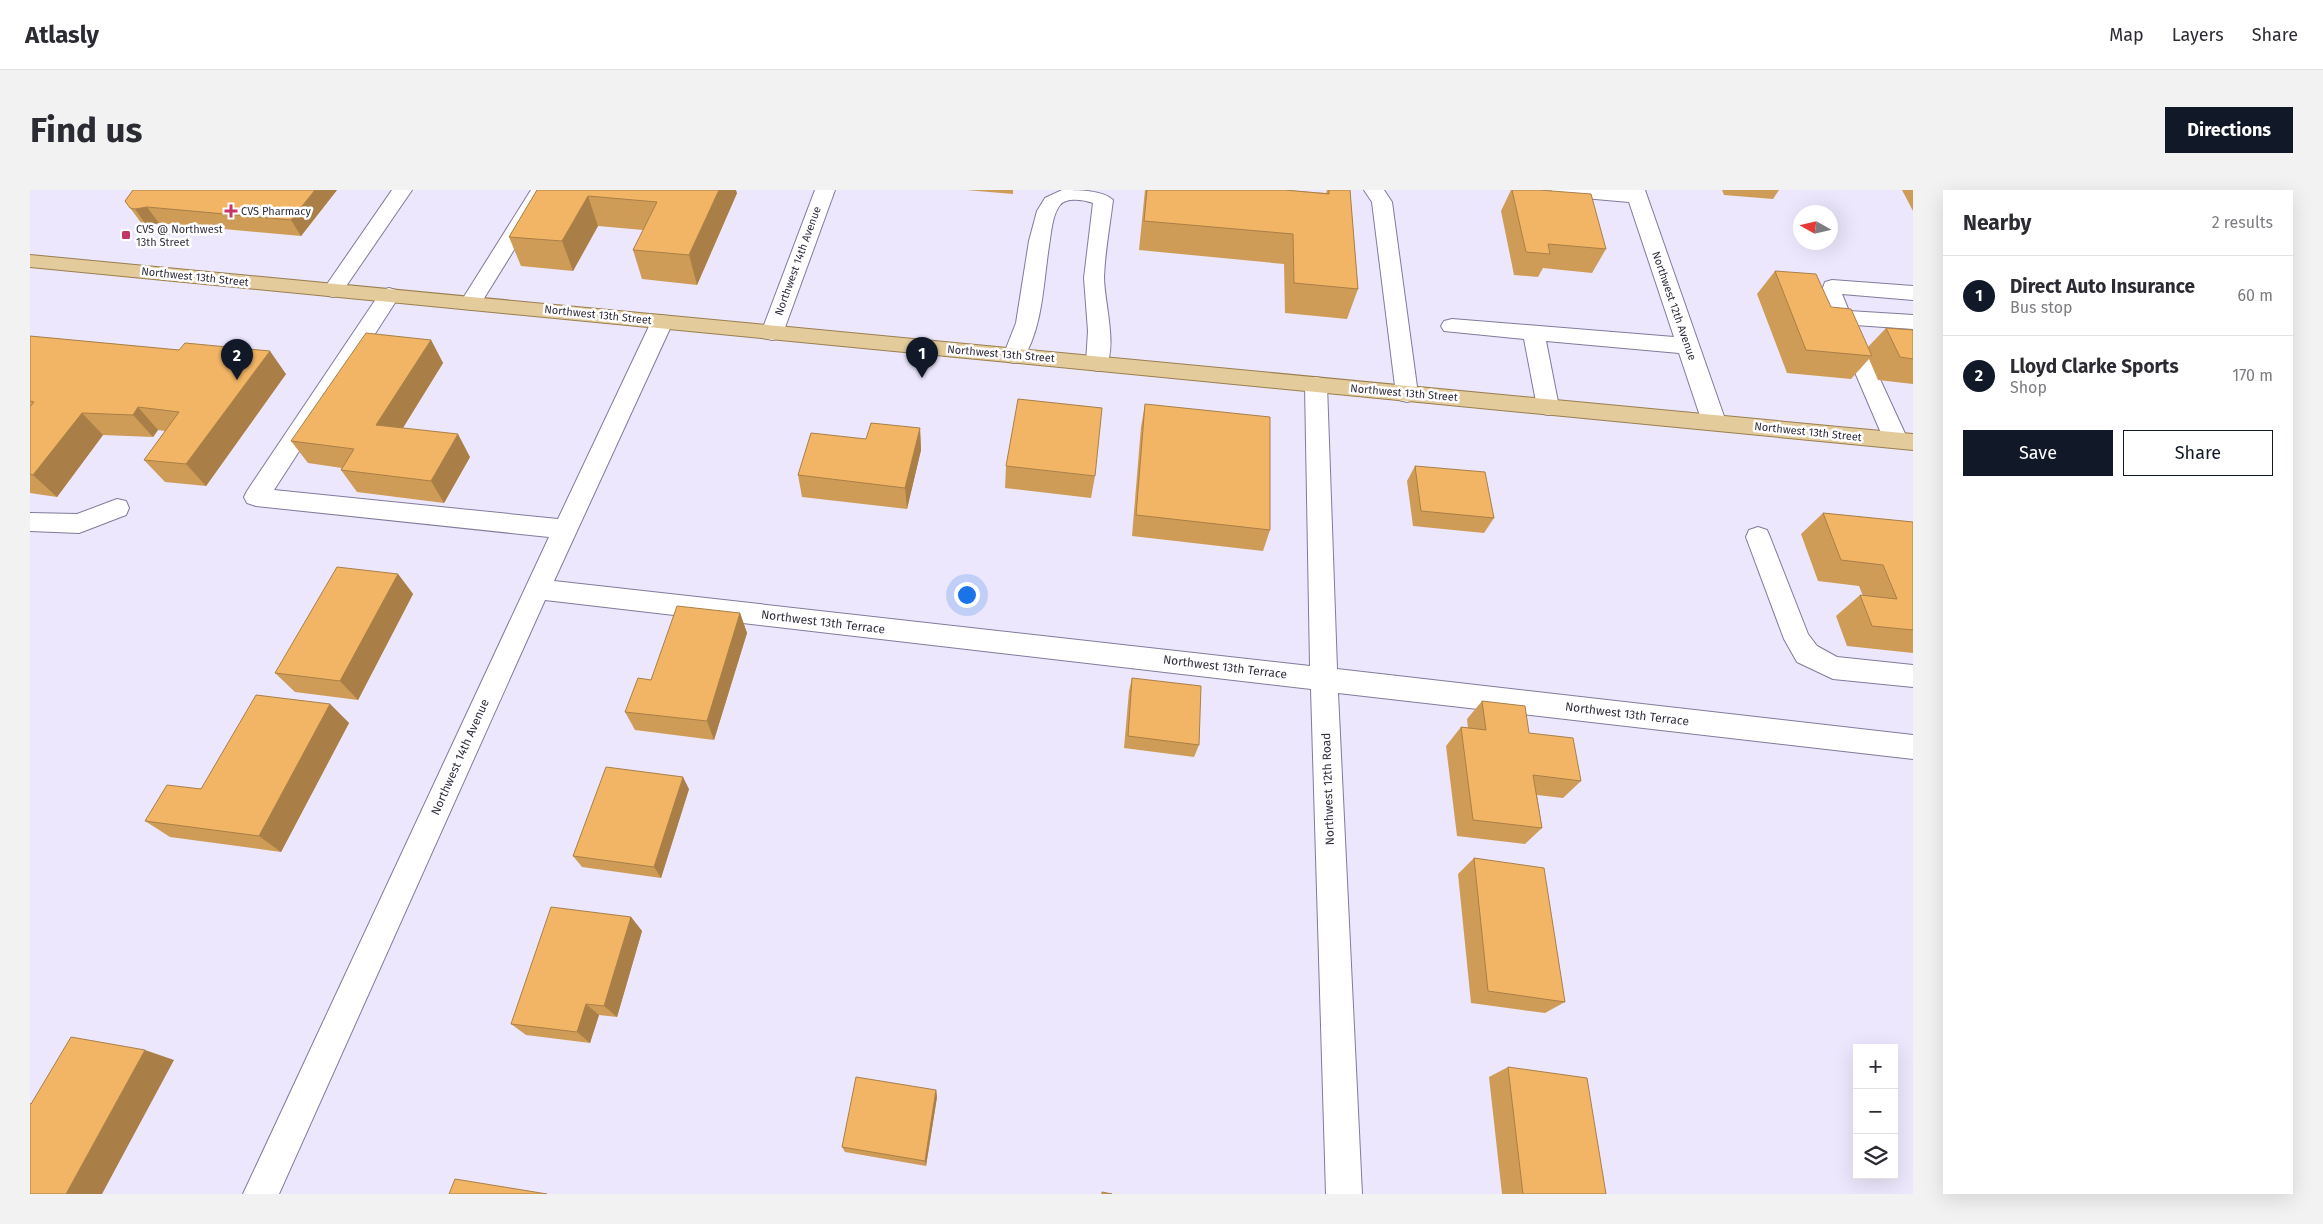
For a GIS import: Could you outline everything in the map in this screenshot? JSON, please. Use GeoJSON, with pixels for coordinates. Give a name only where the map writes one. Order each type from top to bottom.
{"type":"FeatureCollection","features":[{"type":"Feature","properties":{"kind":"main road","name":"Northwest 13th Street"},"geometry":{"type":"LineString","coordinates":[[30,261],[1904,441]]}},
{"type":"Feature","properties":{"kind":"street"},"geometry":{"type":"LineString","coordinates":[[334,290],[402,190]]}},
{"type":"Feature","properties":{"kind":"street"},"geometry":{"type":"LineString","coordinates":[[471,303],[541,190]]}},
{"type":"Feature","properties":{"kind":"street","name":"Northwest 14th Avenue"},"geometry":{"type":"LineString","coordinates":[[772,333],[825,190]]}},
{"type":"Feature","properties":{"kind":"street"},"geometry":{"type":"LineString","coordinates":[[1374,190],[1382,202],[1407,394]]}},
{"type":"Feature","properties":{"kind":"street"},"geometry":{"type":"LineString","coordinates":[[1561,190],[1636,193]]}},
{"type":"Feature","properties":{"kind":"street"},"geometry":{"type":"LineString","coordinates":[[1014,356],[1027,324],[1044,217],[1052,201],[1065,194],[1088,193],[1103,200],[1094,278],[1099,331],[1097,364]]}},
{"type":"Feature","properties":{"kind":"street","name":"Northwest 12th Avenue"},"geometry":{"type":"LineString","coordinates":[[1636,193],[1714,422]]}},
{"type":"Feature","properties":{"kind":"street"},"geometry":{"type":"LineString","coordinates":[[1904,441],[1841,317],[1831,293],[1832,287],[1913,293]]}},
{"type":"Feature","properties":{"kind":"street"},"geometry":{"type":"LineString","coordinates":[[389,295],[256,497],[564,530]]}},
{"type":"Feature","properties":{"kind":"street"},"geometry":{"type":"LineString","coordinates":[[1841,317],[1913,322]]}},
{"type":"Feature","properties":{"kind":"street","name":"Northwest 14th Avenue"},"geometry":{"type":"LineString","coordinates":[[262,1194],[564,530],[662,322]]}},
{"type":"Feature","properties":{"kind":"street"},"geometry":{"type":"LineString","coordinates":[[1452,326],[1688,346]]}},
{"type":"Feature","properties":{"kind":"street"},"geometry":{"type":"LineString","coordinates":[[1534,333],[1548,407]]}},
{"type":"Feature","properties":{"kind":"street","name":"Northwest 12th Road"},"geometry":{"type":"LineString","coordinates":[[1316,385],[1324,679],[1344,1194]]}},
{"type":"Feature","properties":{"kind":"street"},"geometry":{"type":"LineString","coordinates":[[30,522],[79,524],[117,508]]}},
{"type":"Feature","properties":{"kind":"street"},"geometry":{"type":"LineString","coordinates":[[1758,537],[1798,640],[1807,654],[1833,668],[1913,676]]}},
{"type":"Feature","properties":{"kind":"street","name":"Northwest 13th Terrace"},"geometry":{"type":"LineString","coordinates":[[537,589],[1913,747]]}},
{"type":"Feature","properties":{"kind":"building"},"geometry":{"type":"Polygon","coordinates":[[[133,190],[315,190],[291,220],[147,207],[135,209],[130,208],[125,201],[133,190]]]}},
{"type":"Feature","properties":{"kind":"building"},"geometry":{"type":"Polygon","coordinates":[[[537,190],[719,190],[689,255],[633,250],[657,202],[588,196],[562,241],[509,237],[537,190]]]}},
{"type":"Feature","properties":{"kind":"building"},"geometry":{"type":"Polygon","coordinates":[[[1147,190],[1285,190],[1329,194],[1329,190],[1350,190],[1358,289],[1294,283],[1293,234],[1144,221],[1147,190]]]}},
{"type":"Feature","properties":{"kind":"building"},"geometry":{"type":"Polygon","coordinates":[[[1512,190],[1591,194],[1606,249],[1548,244],[1550,254],[1526,252],[1512,190]]]}},
{"type":"Feature","properties":{"kind":"building"},"geometry":{"type":"Polygon","coordinates":[[[1775,271],[1816,274],[1831,307],[1851,309],[1872,356],[1806,350],[1775,271]]]}},
{"type":"Feature","properties":{"kind":"building"},"geometry":{"type":"Polygon","coordinates":[[[1886,328],[1913,330],[1913,359],[1900,357],[1886,328]]]}},
{"type":"Feature","properties":{"kind":"building"},"geometry":{"type":"Polygon","coordinates":[[[366,333],[431,340],[376,425],[458,434],[431,481],[341,470],[354,449],[291,441],[366,333]]]}},
{"type":"Feature","properties":{"kind":"building"},"geometry":{"type":"Polygon","coordinates":[[[30,336],[179,350],[185,343],[270,351],[186,464],[144,460],[179,412],[138,407],[133,415],[82,413],[33,475],[30,474],[30,407],[34,402],[30,401],[30,336]]]}},
{"type":"Feature","properties":{"kind":"building"},"geometry":{"type":"Polygon","coordinates":[[[1018,399],[1102,408],[1095,476],[1006,466],[1018,399]]]}},
{"type":"Feature","properties":{"kind":"building"},"geometry":{"type":"Polygon","coordinates":[[[1145,404],[1270,417],[1270,530],[1136,515],[1145,404]]]}},
{"type":"Feature","properties":{"kind":"building"},"geometry":{"type":"Polygon","coordinates":[[[871,423],[920,428],[905,488],[798,475],[811,433],[866,439],[871,423]]]}},
{"type":"Feature","properties":{"kind":"building"},"geometry":{"type":"Polygon","coordinates":[[[1415,466],[1485,472],[1494,518],[1421,511],[1415,466]]]}},
{"type":"Feature","properties":{"kind":"building"},"geometry":{"type":"Polygon","coordinates":[[[1823,513],[1913,522],[1913,630],[1872,626],[1860,595],[1897,599],[1883,565],[1841,560],[1823,513]]]}},
{"type":"Feature","properties":{"kind":"building"},"geometry":{"type":"Polygon","coordinates":[[[337,567],[398,574],[340,681],[275,673],[337,567]]]}},
{"type":"Feature","properties":{"kind":"building"},"geometry":{"type":"Polygon","coordinates":[[[677,606],[740,613],[707,721],[625,712],[638,678],[651,680],[677,606]]]}},
{"type":"Feature","properties":{"kind":"building"},"geometry":{"type":"Polygon","coordinates":[[[1132,678],[1201,686],[1199,745],[1128,736],[1132,678]]]}},
{"type":"Feature","properties":{"kind":"building"},"geometry":{"type":"Polygon","coordinates":[[[256,695],[330,704],[259,836],[145,821],[167,785],[201,789],[256,695]]]}},
{"type":"Feature","properties":{"kind":"building"},"geometry":{"type":"Polygon","coordinates":[[[1482,701],[1525,706],[1529,733],[1573,738],[1581,781],[1533,775],[1542,828],[1473,820],[1461,727],[1486,730],[1482,701]]]}},
{"type":"Feature","properties":{"kind":"building"},"geometry":{"type":"Polygon","coordinates":[[[606,767],[683,777],[654,867],[573,856],[606,767]]]}},
{"type":"Feature","properties":{"kind":"building"},"geometry":{"type":"Polygon","coordinates":[[[1474,858],[1544,868],[1565,1002],[1488,991],[1474,858]]]}},
{"type":"Feature","properties":{"kind":"building"},"geometry":{"type":"Polygon","coordinates":[[[551,907],[631,917],[604,1006],[586,1004],[577,1032],[511,1024],[551,907]]]}},
{"type":"Feature","properties":{"kind":"building"},"geometry":{"type":"Polygon","coordinates":[[[71,1037],[145,1050],[66,1194],[30,1194],[30,1103],[71,1037]]]}},
{"type":"Feature","properties":{"kind":"building"},"geometry":{"type":"Polygon","coordinates":[[[1508,1067],[1587,1078],[1606,1194],[1523,1194],[1508,1067]]]}},
{"type":"Feature","properties":{"kind":"building"},"geometry":{"type":"Polygon","coordinates":[[[856,1077],[936,1090],[925,1161],[842,1147],[856,1077]]]}},
{"type":"Feature","properties":{"kind":"building"},"geometry":{"type":"Polygon","coordinates":[[[455,1179],[547,1194],[449,1194],[455,1179]]]}},
{"type":"Feature","properties":{"kind":"place","name":"CVS Pharmacy"},"geometry":{"type":"Point","coordinates":[231,211]}},
{"type":"Feature","properties":{"kind":"place","name":"CVS @ Northwest 13th Street"},"geometry":{"type":"Point","coordinates":[126,235]}},
{"type":"Feature","properties":{"kind":"place","name":"Direct Auto Insurance"},"geometry":{"type":"Point","coordinates":[922,378]}},
{"type":"Feature","properties":{"kind":"place","name":"Lloyd Clarke Sports"},"geometry":{"type":"Point","coordinates":[237,380]}}]}
